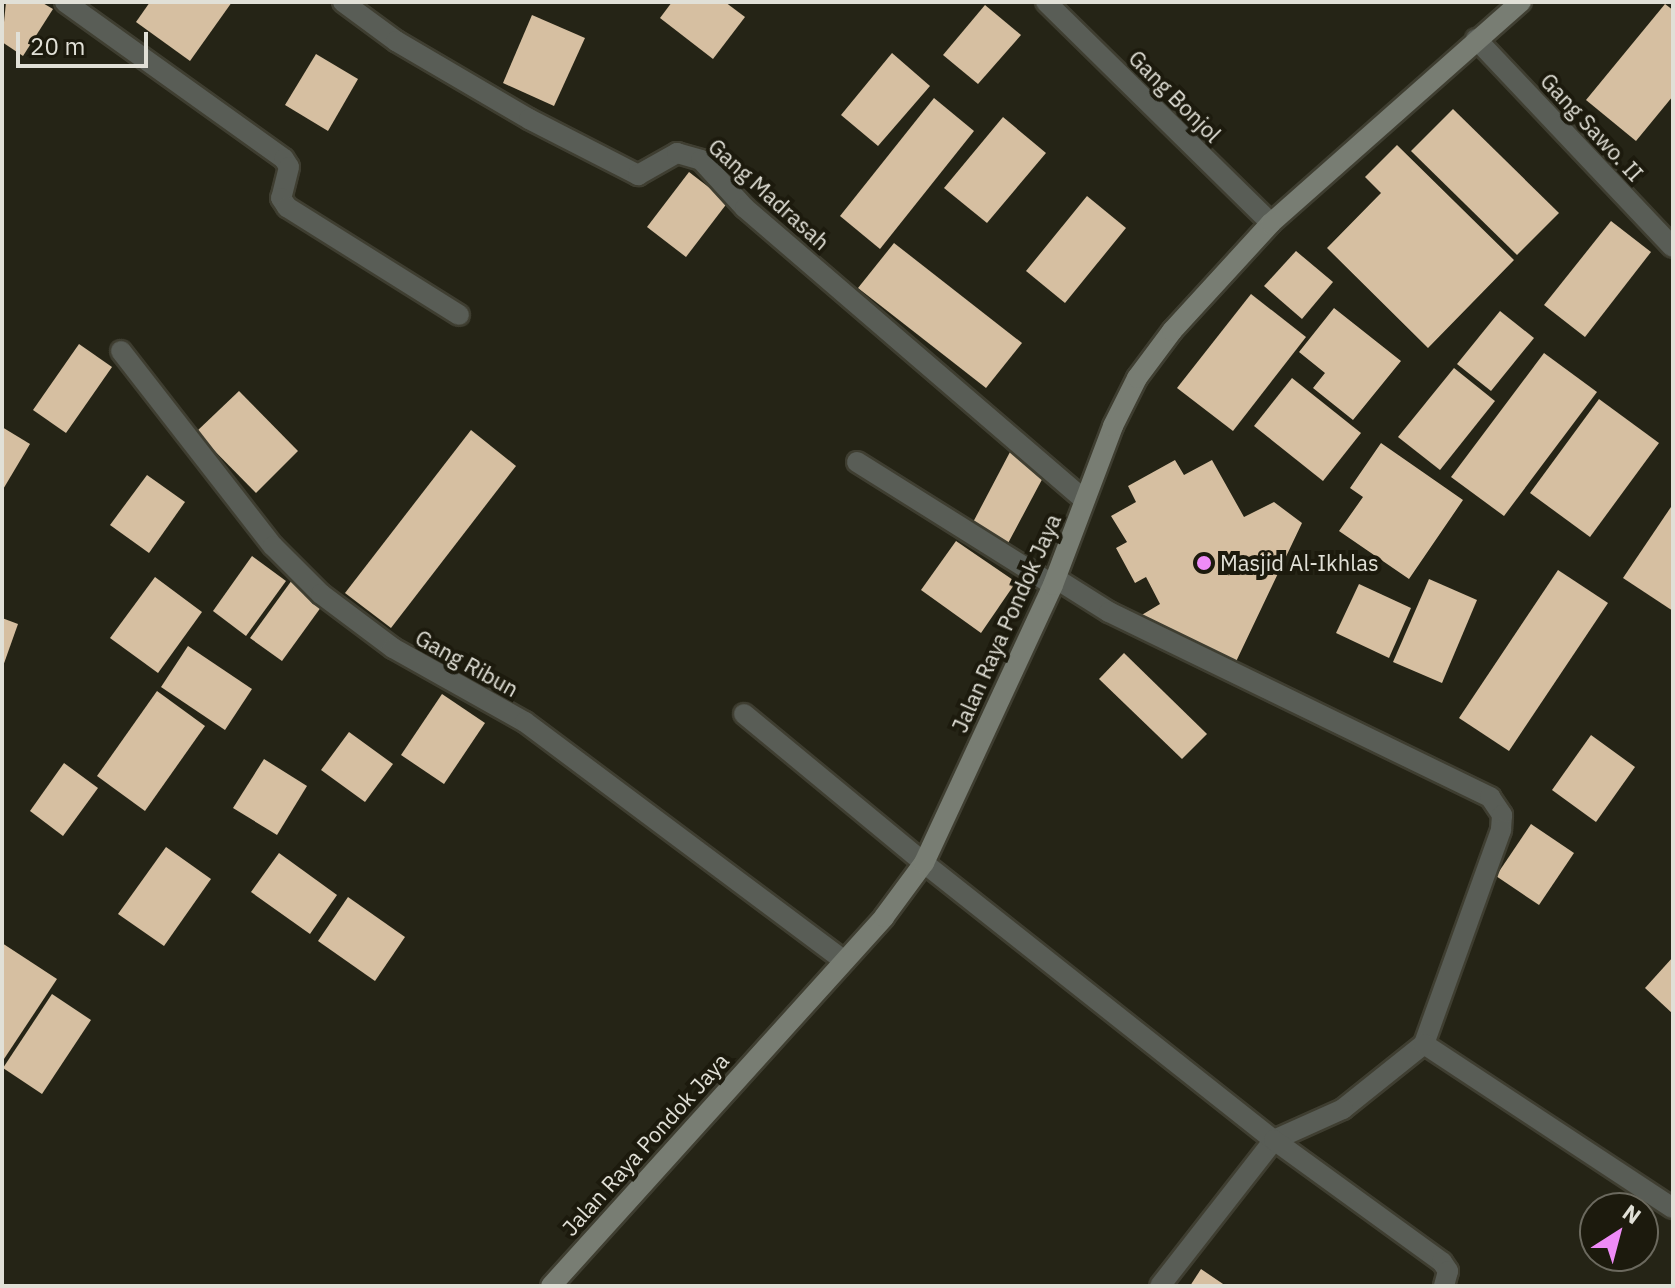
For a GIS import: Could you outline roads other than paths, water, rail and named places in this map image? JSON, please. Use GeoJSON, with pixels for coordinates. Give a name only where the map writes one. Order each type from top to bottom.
{"type":"FeatureCollection","features":[{"type":"Feature","properties":{"kind":"main road","name":"Jalan Raya Pondok Jaya"},"geometry":{"type":"LineString","coordinates":[[551,1286],[844,961],[924,863],[1054,582],[1137,378],[1207,290],[1271,223],[1521,2]]}},
{"type":"Feature","properties":{"kind":"street"},"geometry":{"type":"LineString","coordinates":[[65,2],[284,159],[289,167],[281,198],[287,207],[459,315]]}},
{"type":"Feature","properties":{"kind":"street","name":"Gang Madrasah"},"geometry":{"type":"LineString","coordinates":[[343,2],[396,41],[515,111],[638,175],[677,153],[701,160],[745,208],[1085,500]]}},
{"type":"Feature","properties":{"kind":"street","name":"Gang Bonjol"},"geometry":{"type":"LineString","coordinates":[[1046,2],[1271,223]]}},
{"type":"Feature","properties":{"kind":"street","name":"Gang Sawo. II"},"geometry":{"type":"LineString","coordinates":[[1476,39],[1673,247]]}},
{"type":"Feature","properties":{"kind":"street","name":"Gang Ribun"},"geometry":{"type":"LineString","coordinates":[[121,351],[273,546],[321,594],[393,648],[525,722],[844,961]]}},
{"type":"Feature","properties":{"kind":"street"},"geometry":{"type":"LineString","coordinates":[[857,462],[1109,612],[1497,805],[1501,830],[1424,1044],[1343,1109],[1274,1140],[1160,1286]]}},
{"type":"Feature","properties":{"kind":"street"},"geometry":{"type":"LineString","coordinates":[[744,714],[924,863],[1274,1140],[1442,1262],[1448,1271],[1444,1286]]}},
{"type":"Feature","properties":{"kind":"street"},"geometry":{"type":"LineString","coordinates":[[1424,1044],[1673,1208]]}},
{"type":"Feature","properties":{"kind":"place","name":"Masjid Al-Ikhlas"},"geometry":{"type":"Point","coordinates":[1204,563]}}]}
